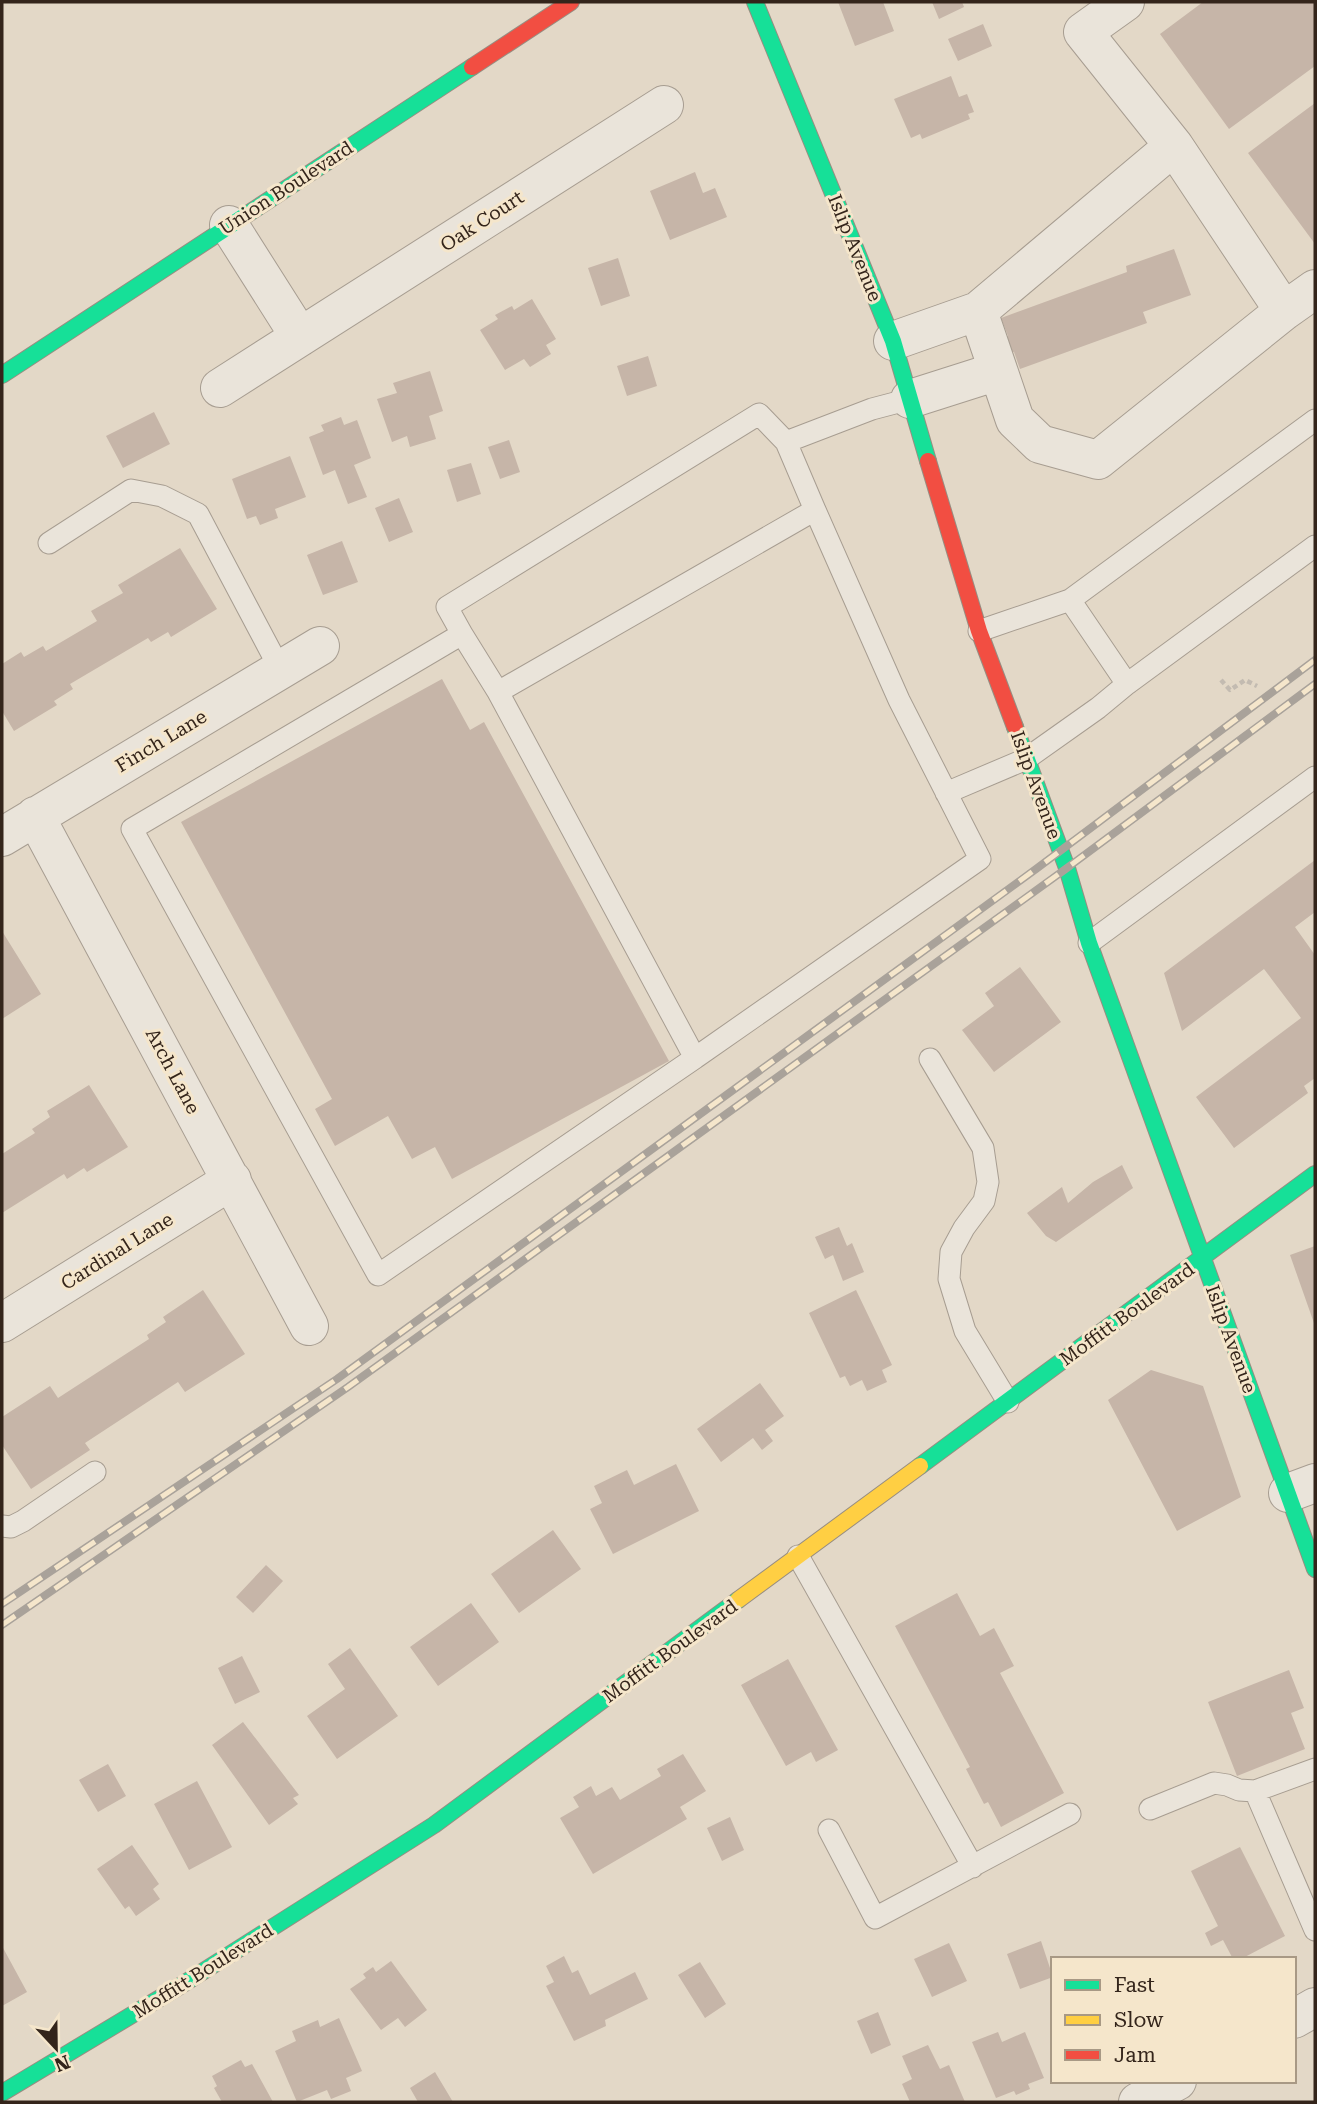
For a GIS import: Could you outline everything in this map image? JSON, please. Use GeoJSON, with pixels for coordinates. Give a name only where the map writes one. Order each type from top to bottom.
{"type":"FeatureCollection","features":[{"type":"Feature","properties":{"kind":"main road","name":"Union Boulevard"},"geometry":{"type":"LineString","coordinates":[[2,375],[571,2]]}},
{"type":"Feature","properties":{"kind":"main road","name":"Islip Avenue"},"geometry":{"type":"LineString","coordinates":[[755,2],[893,341],[979,631],[1067,868],[1089,943],[1202,1259],[1301,1488],[1315,1569]]}},
{"type":"Feature","properties":{"kind":"main road","name":"Moffitt Boulevard"},"geometry":{"type":"LineString","coordinates":[[2,2093],[180,1986],[434,1825],[1315,1174]]}},
{"type":"Feature","properties":{"kind":"street"},"geometry":{"type":"LineString","coordinates":[[1125,2],[1083,32],[1174,146],[1284,312]]}},
{"type":"Feature","properties":{"kind":"street","name":"Oak Court"},"geometry":{"type":"LineString","coordinates":[[220,388],[664,105]]}},
{"type":"Feature","properties":{"kind":"street"},"geometry":{"type":"LineString","coordinates":[[893,341],[978,311],[1174,146]]}},
{"type":"Feature","properties":{"kind":"street"},"geometry":{"type":"LineString","coordinates":[[229,225],[300,337]]}},
{"type":"Feature","properties":{"kind":"street"},"geometry":{"type":"LineString","coordinates":[[978,311],[1015,420],[1040,444],[1098,460],[1315,289]]}},
{"type":"Feature","properties":{"kind":"street"},"geometry":{"type":"LineString","coordinates":[[910,399],[998,371]]}},
{"type":"Feature","properties":{"kind":"street","name":"Finch Lane"},"geometry":{"type":"LineString","coordinates":[[2,837],[320,646]]}},
{"type":"Feature","properties":{"kind":"street","name":"Arch Lane"},"geometry":{"type":"LineString","coordinates":[[35,816],[309,1326]]}},
{"type":"Feature","properties":{"kind":"street","name":"Cardinal Lane"},"geometry":{"type":"LineString","coordinates":[[2,1323],[232,1180]]}},
{"type":"Feature","properties":{"kind":"street"},"geometry":{"type":"LineString","coordinates":[[1296,2018],[1315,2007]]}},
{"type":"Feature","properties":{"kind":"street"},"geometry":{"type":"LineString","coordinates":[[1138,2102],[1173,2083]]}},
{"type":"Feature","properties":{"kind":"lane"},"geometry":{"type":"LineString","coordinates":[[786,442],[872,409],[910,399]]}},
{"type":"Feature","properties":{"kind":"lane"},"geometry":{"type":"LineString","coordinates":[[462,634],[132,829],[378,1275],[695,1058],[980,859],[894,688],[786,442],[759,414],[447,607],[498,692],[695,1058]]}},
{"type":"Feature","properties":{"kind":"lane"},"geometry":{"type":"LineString","coordinates":[[979,631],[1070,600],[1315,421]]}},
{"type":"Feature","properties":{"kind":"lane"},"geometry":{"type":"LineString","coordinates":[[49,543],[131,490],[162,496],[198,514],[280,669]]}},
{"type":"Feature","properties":{"kind":"lane"},"geometry":{"type":"LineString","coordinates":[[498,692],[815,510]]}},
{"type":"Feature","properties":{"kind":"lane"},"geometry":{"type":"LineString","coordinates":[[946,793],[1026,759],[1315,547]]}},
{"type":"Feature","properties":{"kind":"lane"},"geometry":{"type":"LineString","coordinates":[[1070,600],[1127,684]]}},
{"type":"Feature","properties":{"kind":"lane"},"geometry":{"type":"LineString","coordinates":[[1089,943],[1315,777]]}},
{"type":"Feature","properties":{"kind":"lane"},"geometry":{"type":"LineString","coordinates":[[930,1059],[983,1148],[988,1182],[984,1201],[964,1228],[951,1252],[949,1279],[965,1331],[1009,1402]]}},
{"type":"Feature","properties":{"kind":"lane"},"geometry":{"type":"LineString","coordinates":[[2,1526],[11,1527],[23,1521],[95,1472]]}},
{"type":"Feature","properties":{"kind":"lane"},"geometry":{"type":"LineString","coordinates":[[798,1556],[973,1867]]}},
{"type":"Feature","properties":{"kind":"lane"},"geometry":{"type":"LineString","coordinates":[[1150,1809],[1214,1783],[1255,1791],[1315,1769]]}},
{"type":"Feature","properties":{"kind":"lane"},"geometry":{"type":"LineString","coordinates":[[1255,1791],[1315,1930]]}},
{"type":"Feature","properties":{"kind":"lane"},"geometry":{"type":"LineString","coordinates":[[829,1830],[875,1918],[1070,1814]]}},
{"type":"Feature","properties":{"kind":"path"},"geometry":{"type":"LineString","coordinates":[[1221,680],[1230,690],[1245,680],[1257,686]]}},
{"type":"Feature","properties":{"kind":"building"},"geometry":{"type":"Polygon","coordinates":[[[838,2],[883,2],[894,31],[855,46],[838,2]]]}},
{"type":"Feature","properties":{"kind":"building"},"geometry":{"type":"Polygon","coordinates":[[[932,2],[962,2],[964,7],[939,19],[932,2]]]}},
{"type":"Feature","properties":{"kind":"building"},"geometry":{"type":"Polygon","coordinates":[[[1203,2],[1315,2],[1315,66],[1229,129],[1160,34],[1203,2]]]}},
{"type":"Feature","properties":{"kind":"building"},"geometry":{"type":"Polygon","coordinates":[[[983,24],[992,46],[958,61],[948,39],[983,24]]]}},
{"type":"Feature","properties":{"kind":"building"},"geometry":{"type":"Polygon","coordinates":[[[951,76],[959,97],[967,94],[974,112],[968,114],[970,119],[922,139],[920,134],[911,138],[894,99],[951,76]]]}},
{"type":"Feature","properties":{"kind":"building"},"geometry":{"type":"Polygon","coordinates":[[[1315,103],[1315,244],[1248,153],[1315,103]]]}},
{"type":"Feature","properties":{"kind":"building"},"geometry":{"type":"Polygon","coordinates":[[[695,172],[703,193],[715,188],[727,217],[670,240],[650,191],[695,172]]]}},
{"type":"Feature","properties":{"kind":"building"},"geometry":{"type":"Polygon","coordinates":[[[1174,249],[1191,295],[1143,312],[1147,323],[1020,369],[1014,352],[1006,351],[1002,338],[1008,336],[1001,318],[1127,272],[1126,266],[1174,249]]]}},
{"type":"Feature","properties":{"kind":"building"},"geometry":{"type":"Polygon","coordinates":[[[618,258],[630,296],[601,306],[588,268],[618,258]]]}},
{"type":"Feature","properties":{"kind":"building"},"geometry":{"type":"Polygon","coordinates":[[[532,299],[556,339],[546,345],[551,354],[530,367],[524,359],[505,370],[480,330],[498,319],[495,315],[512,306],[514,310],[532,299]]]}},
{"type":"Feature","properties":{"kind":"building"},"geometry":{"type":"Polygon","coordinates":[[[648,356],[657,386],[627,396],[617,366],[648,356]]]}},
{"type":"Feature","properties":{"kind":"building"},"geometry":{"type":"Polygon","coordinates":[[[430,371],[443,411],[429,416],[436,439],[410,447],[407,436],[392,442],[377,399],[397,393],[393,383],[430,371]]]}},
{"type":"Feature","properties":{"kind":"building"},"geometry":{"type":"Polygon","coordinates":[[[154,412],[170,444],[123,468],[106,436],[154,412]]]}},
{"type":"Feature","properties":{"kind":"building"},"geometry":{"type":"Polygon","coordinates":[[[341,417],[344,425],[357,420],[371,458],[354,465],[367,497],[348,504],[335,470],[323,475],[309,437],[324,431],[321,425],[341,417]]]}},
{"type":"Feature","properties":{"kind":"building"},"geometry":{"type":"Polygon","coordinates":[[[509,440],[520,472],[500,479],[488,447],[509,440]]]}},
{"type":"Feature","properties":{"kind":"building"},"geometry":{"type":"Polygon","coordinates":[[[290,456],[306,497],[275,509],[278,518],[260,525],[256,516],[247,519],[232,479],[290,456]]]}},
{"type":"Feature","properties":{"kind":"building"},"geometry":{"type":"Polygon","coordinates":[[[471,463],[481,494],[457,502],[447,470],[471,463]]]}},
{"type":"Feature","properties":{"kind":"building"},"geometry":{"type":"Polygon","coordinates":[[[399,498],[413,532],[389,542],[375,508],[399,498]]]}},
{"type":"Feature","properties":{"kind":"building"},"geometry":{"type":"Polygon","coordinates":[[[342,541],[358,582],[323,595],[307,555],[342,541]]]}},
{"type":"Feature","properties":{"kind":"building"},"geometry":{"type":"Polygon","coordinates":[[[180,548],[217,609],[171,637],[168,632],[151,642],[148,638],[70,684],[73,689],[54,701],[57,705],[14,731],[2,711],[2,664],[21,652],[24,657],[43,646],[46,651],[97,621],[91,611],[123,593],[118,585],[180,548]]]}},
{"type":"Feature","properties":{"kind":"building"},"geometry":{"type":"Polygon","coordinates":[[[442,679],[470,730],[484,722],[669,1061],[452,1179],[435,1147],[412,1159],[388,1116],[335,1146],[315,1109],[332,1099],[181,822],[442,679]]]}},
{"type":"Feature","properties":{"kind":"building"},"geometry":{"type":"Polygon","coordinates":[[[1315,860],[1315,912],[1295,927],[1315,955],[1315,1078],[1304,1086],[1308,1093],[1234,1148],[1196,1097],[1301,1018],[1264,969],[1182,1031],[1164,973],[1315,860]]]}},
{"type":"Feature","properties":{"kind":"building"},"geometry":{"type":"Polygon","coordinates":[[[2,931],[41,994],[2,1019],[2,931]]]}},
{"type":"Feature","properties":{"kind":"building"},"geometry":{"type":"Polygon","coordinates":[[[1020,967],[1061,1022],[994,1072],[962,1030],[994,1006],[985,993],[1020,967]]]}},
{"type":"Feature","properties":{"kind":"building"},"geometry":{"type":"Polygon","coordinates":[[[89,1085],[128,1147],[87,1172],[84,1168],[67,1179],[64,1174],[2,1213],[2,1154],[35,1133],[32,1129],[50,1117],[47,1111],[89,1085]]]}},
{"type":"Feature","properties":{"kind":"building"},"geometry":{"type":"Polygon","coordinates":[[[1122,1165],[1133,1188],[1056,1242],[1046,1236],[1027,1213],[1062,1187],[1068,1203],[1093,1182],[1122,1165]]]}},
{"type":"Feature","properties":{"kind":"building"},"geometry":{"type":"Polygon","coordinates":[[[839,1227],[847,1246],[852,1243],[864,1272],[843,1281],[833,1255],[825,1259],[815,1237],[839,1227]]]}},
{"type":"Feature","properties":{"kind":"building"},"geometry":{"type":"Polygon","coordinates":[[[1315,1246],[1315,1326],[1290,1255],[1315,1246]]]}},
{"type":"Feature","properties":{"kind":"building"},"geometry":{"type":"Polygon","coordinates":[[[203,1290],[245,1354],[185,1392],[178,1382],[85,1443],[90,1450],[31,1489],[2,1445],[2,1417],[50,1386],[58,1398],[149,1339],[147,1335],[166,1322],[163,1317],[203,1290]]]}},
{"type":"Feature","properties":{"kind":"building"},"geometry":{"type":"Polygon","coordinates":[[[856,1290],[892,1365],[882,1370],[887,1382],[867,1391],[862,1380],[850,1386],[845,1376],[840,1378],[809,1313],[856,1290]]]}},
{"type":"Feature","properties":{"kind":"building"},"geometry":{"type":"Polygon","coordinates":[[[1151,1370],[1203,1386],[1241,1497],[1177,1531],[1108,1400],[1151,1370]]]}},
{"type":"Feature","properties":{"kind":"building"},"geometry":{"type":"Polygon","coordinates":[[[760,1383],[784,1416],[765,1430],[773,1441],[762,1450],[753,1438],[721,1462],[697,1429],[760,1383]]]}},
{"type":"Feature","properties":{"kind":"building"},"geometry":{"type":"Polygon","coordinates":[[[676,1464],[699,1511],[613,1554],[590,1509],[602,1503],[594,1486],[627,1470],[634,1485],[676,1464]]]}},
{"type":"Feature","properties":{"kind":"building"},"geometry":{"type":"Polygon","coordinates":[[[553,1530],[581,1569],[519,1613],[491,1574],[553,1530]]]}},
{"type":"Feature","properties":{"kind":"building"},"geometry":{"type":"Polygon","coordinates":[[[266,1565],[283,1581],[253,1613],[236,1597],[266,1565]]]}},
{"type":"Feature","properties":{"kind":"building"},"geometry":{"type":"Polygon","coordinates":[[[957,1593],[980,1636],[994,1628],[1014,1666],[1000,1673],[1064,1793],[1001,1827],[988,1802],[984,1804],[966,1769],[970,1767],[895,1626],[957,1593]]]}},
{"type":"Feature","properties":{"kind":"building"},"geometry":{"type":"Polygon","coordinates":[[[471,1603],[499,1642],[438,1686],[410,1647],[471,1603]]]}},
{"type":"Feature","properties":{"kind":"building"},"geometry":{"type":"Polygon","coordinates":[[[350,1648],[398,1716],[337,1759],[307,1716],[345,1689],[328,1664],[350,1648]]]}},
{"type":"Feature","properties":{"kind":"building"},"geometry":{"type":"Polygon","coordinates":[[[242,1656],[260,1692],[235,1704],[218,1668],[242,1656]]]}},
{"type":"Feature","properties":{"kind":"building"},"geometry":{"type":"Polygon","coordinates":[[[788,1659],[838,1750],[816,1762],[811,1752],[786,1766],[741,1685],[788,1659]]]}},
{"type":"Feature","properties":{"kind":"building"},"geometry":{"type":"Polygon","coordinates":[[[1289,1670],[1304,1708],[1291,1713],[1305,1749],[1237,1776],[1208,1702],[1289,1670]]]}},
{"type":"Feature","properties":{"kind":"building"},"geometry":{"type":"Polygon","coordinates":[[[243,1722],[299,1795],[293,1798],[298,1804],[269,1825],[212,1745],[243,1722]]]}},
{"type":"Feature","properties":{"kind":"building"},"geometry":{"type":"Polygon","coordinates":[[[683,1754],[706,1791],[680,1807],[687,1819],[593,1874],[560,1818],[579,1807],[573,1797],[591,1786],[596,1796],[612,1787],[620,1800],[661,1776],[657,1769],[683,1754]]]}},
{"type":"Feature","properties":{"kind":"building"},"geometry":{"type":"Polygon","coordinates":[[[108,1764],[126,1796],[98,1812],[79,1780],[108,1764]]]}},
{"type":"Feature","properties":{"kind":"building"},"geometry":{"type":"Polygon","coordinates":[[[197,1781],[232,1847],[189,1870],[154,1804],[197,1781]]]}},
{"type":"Feature","properties":{"kind":"building"},"geometry":{"type":"Polygon","coordinates":[[[730,1817],[744,1850],[722,1861],[707,1828],[730,1817]]]}},
{"type":"Feature","properties":{"kind":"building"},"geometry":{"type":"Polygon","coordinates":[[[132,1845],[159,1884],[153,1889],[160,1899],[136,1916],[129,1906],[125,1909],[97,1869],[132,1845]]]}},
{"type":"Feature","properties":{"kind":"building"},"geometry":{"type":"Polygon","coordinates":[[[1240,1847],[1285,1936],[1245,1957],[1232,1957],[1223,1940],[1211,1946],[1205,1933],[1218,1926],[1191,1871],[1240,1847]]]}},
{"type":"Feature","properties":{"kind":"building"},"geometry":{"type":"Polygon","coordinates":[[[1041,1941],[1051,1978],[1020,1989],[1007,1954],[1041,1941]]]}},
{"type":"Feature","properties":{"kind":"building"},"geometry":{"type":"Polygon","coordinates":[[[949,1943],[967,1981],[932,1997],[914,1959],[949,1943]]]}},
{"type":"Feature","properties":{"kind":"building"},"geometry":{"type":"Polygon","coordinates":[[[2,1946],[27,1992],[2,2006],[2,1946]]]}},
{"type":"Feature","properties":{"kind":"building"},"geometry":{"type":"Polygon","coordinates":[[[564,1956],[572,1973],[578,1970],[590,1995],[635,1972],[648,1999],[605,2020],[606,2026],[574,2041],[546,1986],[554,1982],[546,1966],[564,1956]]]}},
{"type":"Feature","properties":{"kind":"building"},"geometry":{"type":"Polygon","coordinates":[[[391,1961],[427,2010],[405,2027],[398,2018],[381,2030],[350,1989],[366,1978],[363,1974],[373,1967],[376,1972],[391,1961]]]}},
{"type":"Feature","properties":{"kind":"building"},"geometry":{"type":"Polygon","coordinates":[[[700,1962],[726,2004],[705,2018],[678,1975],[700,1962]]]}},
{"type":"Feature","properties":{"kind":"building"},"geometry":{"type":"Polygon","coordinates":[[[878,2012],[891,2045],[871,2054],[857,2021],[878,2012]]]}},
{"type":"Feature","properties":{"kind":"building"},"geometry":{"type":"Polygon","coordinates":[[[339,2018],[362,2071],[346,2078],[351,2091],[331,2099],[327,2090],[297,2102],[275,2051],[296,2041],[292,2031],[318,2020],[320,2027],[339,2018]]]}},
{"type":"Feature","properties":{"kind":"building"},"geometry":{"type":"Polygon","coordinates":[[[998,2032],[1002,2042],[1025,2032],[1044,2078],[1028,2084],[1030,2089],[1016,2095],[1014,2091],[996,2098],[972,2042],[998,2032]]]}},
{"type":"Feature","properties":{"kind":"building"},"geometry":{"type":"Polygon","coordinates":[[[928,2045],[940,2069],[949,2065],[965,2102],[910,2102],[902,2084],[912,2079],[902,2056],[928,2045]]]}},
{"type":"Feature","properties":{"kind":"building"},"geometry":{"type":"Polygon","coordinates":[[[241,2060],[245,2067],[252,2064],[273,2102],[222,2102],[214,2088],[217,2086],[212,2076],[241,2060]]]}},
{"type":"Feature","properties":{"kind":"building"},"geometry":{"type":"Polygon","coordinates":[[[435,2072],[453,2102],[418,2102],[410,2088],[435,2072]]]}},
{"type":"Feature","properties":{"kind":"railway"},"geometry":{"type":"LineString","coordinates":[[2,1604],[337,1379],[1036,869],[1315,660]]}},
{"type":"Feature","properties":{"kind":"railway"},"geometry":{"type":"LineString","coordinates":[[2,1625],[348,1387],[1067,868],[1315,684]]}},
{"type":"Feature","properties":{"kind":"traffic: fast"},"geometry":{"type":"LineString","coordinates":[[755,2],[893,341],[928,461]]}},
{"type":"Feature","properties":{"kind":"traffic: fast"},"geometry":{"type":"LineString","coordinates":[[2,375],[472,67]]}},
{"type":"Feature","properties":{"kind":"traffic: fast"},"geometry":{"type":"LineString","coordinates":[[1015,727],[1067,868],[1089,943],[1315,1569]]}},
{"type":"Feature","properties":{"kind":"traffic: fast"},"geometry":{"type":"LineString","coordinates":[[920,1466],[1315,1174]]}},
{"type":"Feature","properties":{"kind":"traffic: fast"},"geometry":{"type":"LineString","coordinates":[[2,2093],[180,1986],[434,1825],[738,1600]]}},
{"type":"Feature","properties":{"kind":"traffic: slow"},"geometry":{"type":"LineString","coordinates":[[738,1600],[920,1466]]}},
{"type":"Feature","properties":{"kind":"traffic: jam"},"geometry":{"type":"LineString","coordinates":[[472,67],[571,2]]}},
{"type":"Feature","properties":{"kind":"traffic: jam"},"geometry":{"type":"LineString","coordinates":[[928,461],[979,631],[1015,727]]}}]}
